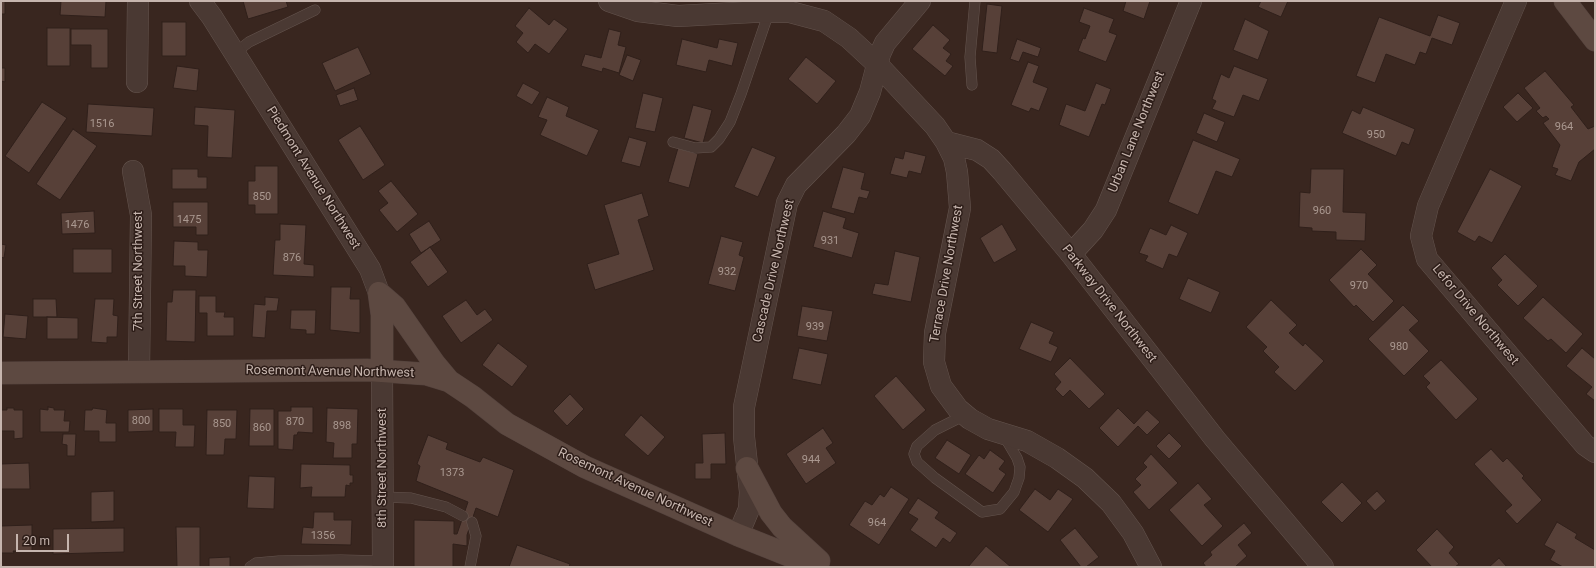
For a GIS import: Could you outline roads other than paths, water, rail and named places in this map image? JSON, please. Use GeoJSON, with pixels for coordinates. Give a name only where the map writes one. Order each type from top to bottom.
{"type":"FeatureCollection","features":[{"type":"Feature","properties":{"kind":"street"},"geometry":{"type":"LineString","coordinates":[[137,82],[138,1]]}},
{"type":"Feature","properties":{"kind":"street","name":"Piedmont Avenue Northwest"},"geometry":{"type":"LineString","coordinates":[[200,1],[370,269],[378,292],[382,315],[382,370]]}},
{"type":"Feature","properties":{"kind":"street"},"geometry":{"type":"LineString","coordinates":[[609,1],[638,11],[678,16],[790,12],[824,21],[849,38],[877,64],[935,126],[946,142]]}},
{"type":"Feature","properties":{"kind":"street","name":"Cascade Drive Northwest"},"geometry":{"type":"LineString","coordinates":[[738,535],[749,509],[750,492],[744,437],[744,407],[787,203],[796,185],[846,134],[860,116],[870,92],[877,64],[885,43],[920,1]]}},
{"type":"Feature","properties":{"kind":"street","name":"Urban Lane Northwest"},"geometry":{"type":"LineString","coordinates":[[1070,254],[1093,230],[1106,210],[1191,1]]}},
{"type":"Feature","properties":{"kind":"street","name":"Lefor Drive Northwest"},"geometry":{"type":"LineString","coordinates":[[1516,1],[1428,206],[1421,236],[1427,259],[1585,445],[1595,452]]}},
{"type":"Feature","properties":{"kind":"street"},"geometry":{"type":"LineString","coordinates":[[1565,1],[1595,40]]}},
{"type":"Feature","properties":{"kind":"street","name":"Parkway Drive Northwest"},"geometry":{"type":"LineString","coordinates":[[946,142],[977,150],[991,159],[1070,254],[1215,439],[1323,567]]}},
{"type":"Feature","properties":{"kind":"street","name":"Terrace Drive Northwest"},"geometry":{"type":"LineString","coordinates":[[946,142],[954,158],[958,172],[960,208],[935,333],[934,362],[941,386],[958,409],[965,415],[988,429],[1027,441],[1057,458],[1085,478],[1111,503],[1133,533],[1151,567]]}},
{"type":"Feature","properties":{"kind":"street","name":"7th Street Northwest"},"geometry":{"type":"LineString","coordinates":[[133,171],[141,215],[139,371]]}},
{"type":"Feature","properties":{"kind":"street"},"geometry":{"type":"LineString","coordinates":[[378,292],[395,308],[434,363],[449,381]]}},
{"type":"Feature","properties":{"kind":"street","name":"Rosemont Avenue Northwest"},"geometry":{"type":"LineString","coordinates":[[1,373],[382,370],[426,374],[449,381],[473,397],[507,424],[536,442],[585,467],[738,535]]}},
{"type":"Feature","properties":{"kind":"street","name":"8th Street Northwest"},"geometry":{"type":"LineString","coordinates":[[382,370],[383,564]]}},
{"type":"Feature","properties":{"kind":"street"},"geometry":{"type":"LineString","coordinates":[[747,468],[771,513],[782,527],[794,540],[826,567]]}},
{"type":"Feature","properties":{"kind":"street"},"geometry":{"type":"LineString","coordinates":[[738,535],[818,567]]}},
{"type":"Feature","properties":{"kind":"lane"},"geometry":{"type":"LineString","coordinates":[[972,84],[970,57],[975,1]]}},
{"type":"Feature","properties":{"kind":"lane"},"geometry":{"type":"LineString","coordinates":[[234,53],[249,42],[315,10]]}},
{"type":"Feature","properties":{"kind":"lane"},"geometry":{"type":"LineString","coordinates":[[673,142],[695,148],[711,147],[719,140],[730,122],[736,108],[769,12]]}},
{"type":"Feature","properties":{"kind":"lane"},"geometry":{"type":"LineString","coordinates":[[965,415],[935,430],[917,446],[914,454],[917,462],[935,478],[982,512],[1000,508],[1014,492],[1019,478],[1020,467],[1017,458],[1002,434]]}},
{"type":"Feature","properties":{"kind":"lane"},"geometry":{"type":"LineString","coordinates":[[383,497],[411,498],[446,507],[463,516]]}},
{"type":"Feature","properties":{"kind":"lane"},"geometry":{"type":"LineString","coordinates":[[470,567],[476,536],[472,522]]}},
{"type":"Feature","properties":{"kind":"lane"},"geometry":{"type":"LineString","coordinates":[[250,567],[256,563],[279,561],[341,560],[383,564]]}}]}
